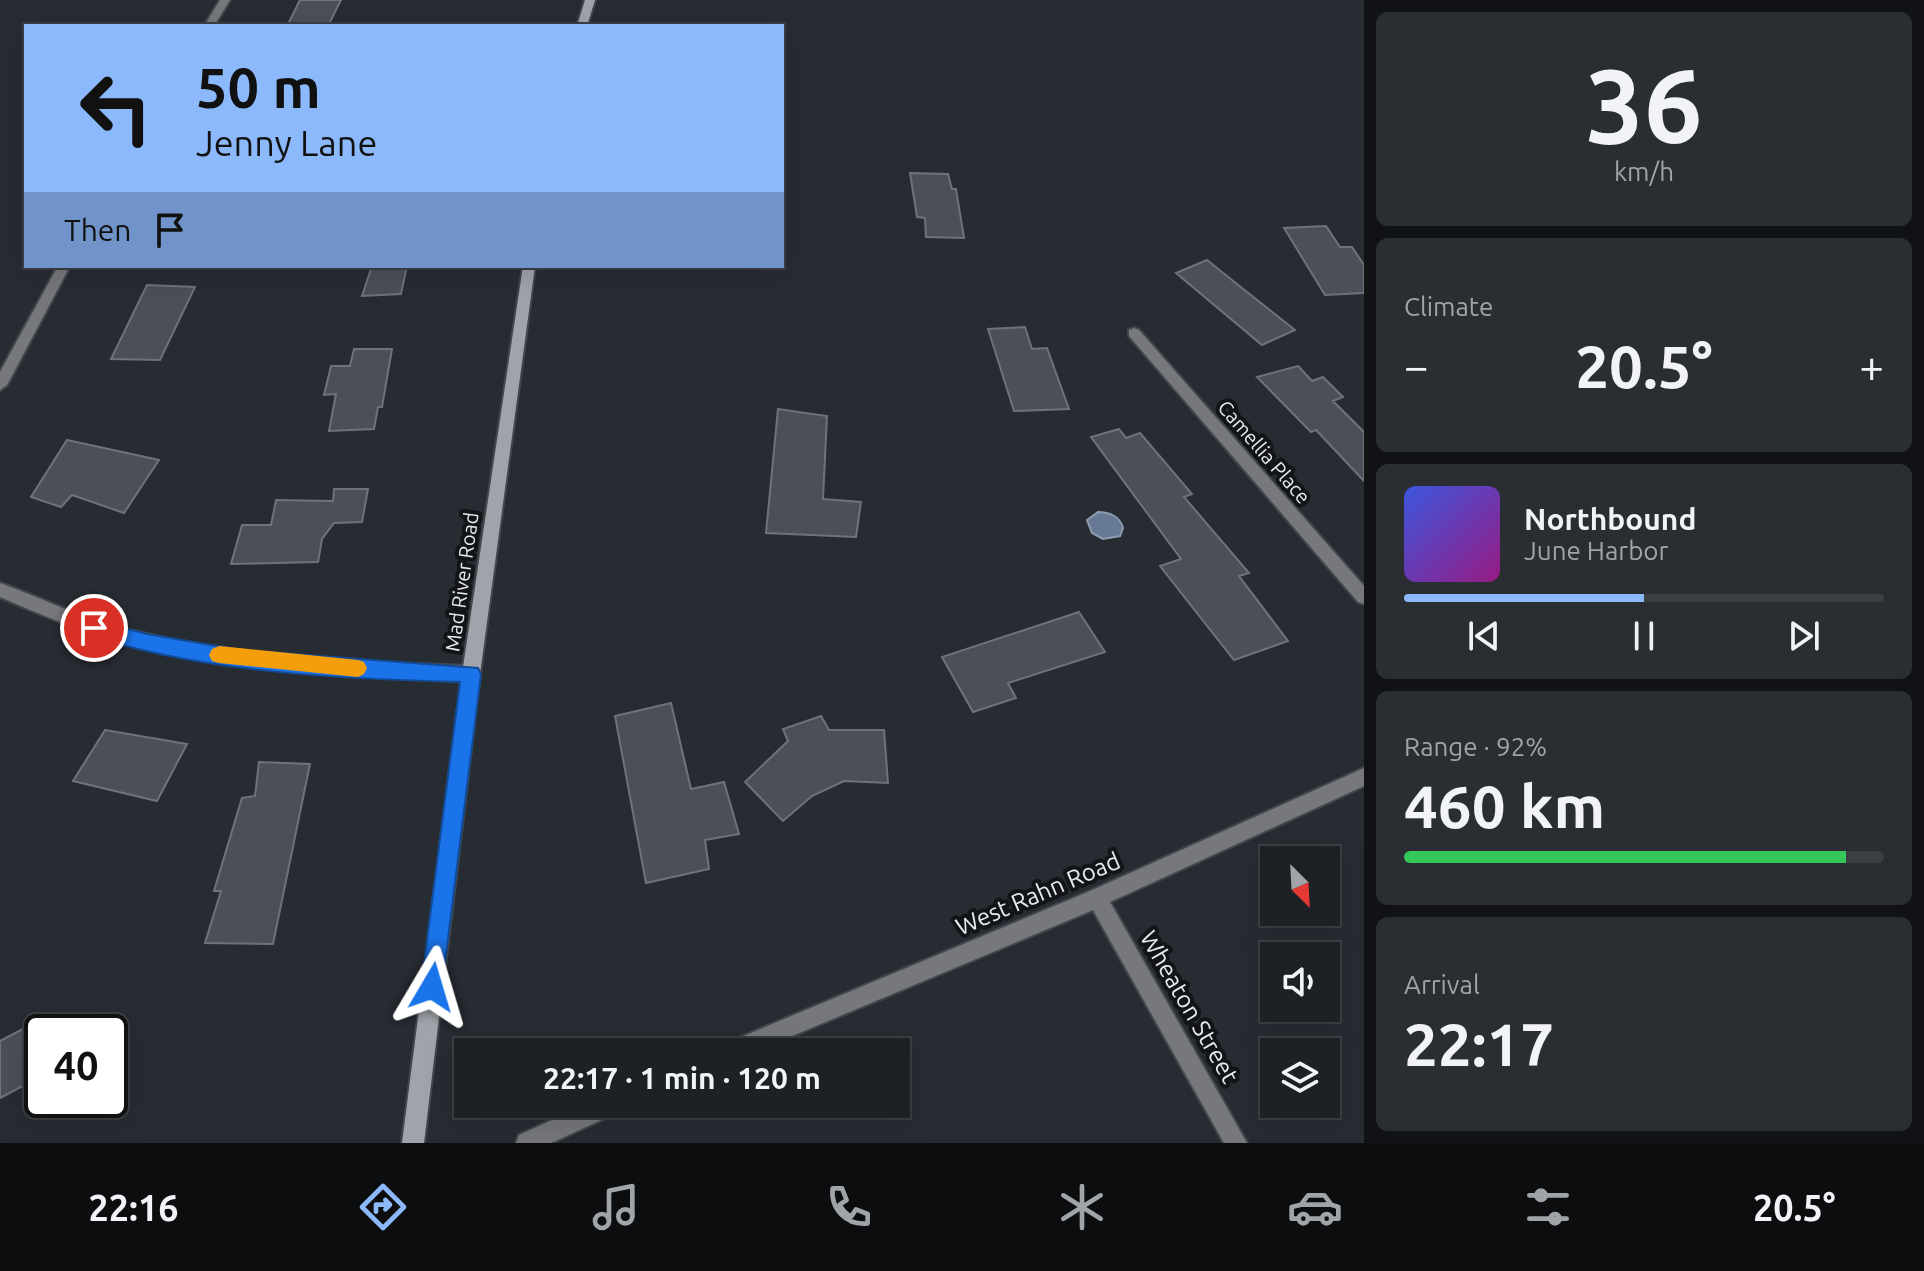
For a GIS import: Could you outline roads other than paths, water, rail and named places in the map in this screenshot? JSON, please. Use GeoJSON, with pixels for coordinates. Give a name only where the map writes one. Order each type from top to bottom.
{"type":"FeatureCollection","features":[{"type":"Feature","properties":{"kind":"street"},"geometry":{"type":"LineString","coordinates":[[210,24],[225,0]]}},
{"type":"Feature","properties":{"kind":"street"},"geometry":{"type":"LineString","coordinates":[[583,24],[590,0]]}},
{"type":"Feature","properties":{"kind":"street"},"geometry":{"type":"LineString","coordinates":[[0,385],[63,268]]}},
{"type":"Feature","properties":{"kind":"street","name":"Mad River Road"},"geometry":{"type":"LineString","coordinates":[[413,1143],[471,674],[529,268]]}},
{"type":"Feature","properties":{"kind":"street","name":"Camellia Place"},"geometry":{"type":"LineString","coordinates":[[1134,333],[1364,597]]}},
{"type":"Feature","properties":{"kind":"street"},"geometry":{"type":"LineString","coordinates":[[0,590],[94,628],[147,643],[292,664],[471,674]]}},
{"type":"Feature","properties":{"kind":"street","name":"West Rahn Road"},"geometry":{"type":"LineString","coordinates":[[762,1038],[1097,898],[1364,777]]}},
{"type":"Feature","properties":{"kind":"street","name":"Wheaton Street"},"geometry":{"type":"LineString","coordinates":[[1097,898],[1236,1143]]}},
{"type":"Feature","properties":{"kind":"street"},"geometry":{"type":"LineString","coordinates":[[527,1143],[581,1118]]}},
{"type":"Feature","properties":{"kind":"water"},"geometry":{"type":"Polygon","coordinates":[[[1098,512],[1110,514],[1119,520],[1123,528],[1120,536],[1103,539],[1092,533],[1087,520],[1098,512]]]}}]}
